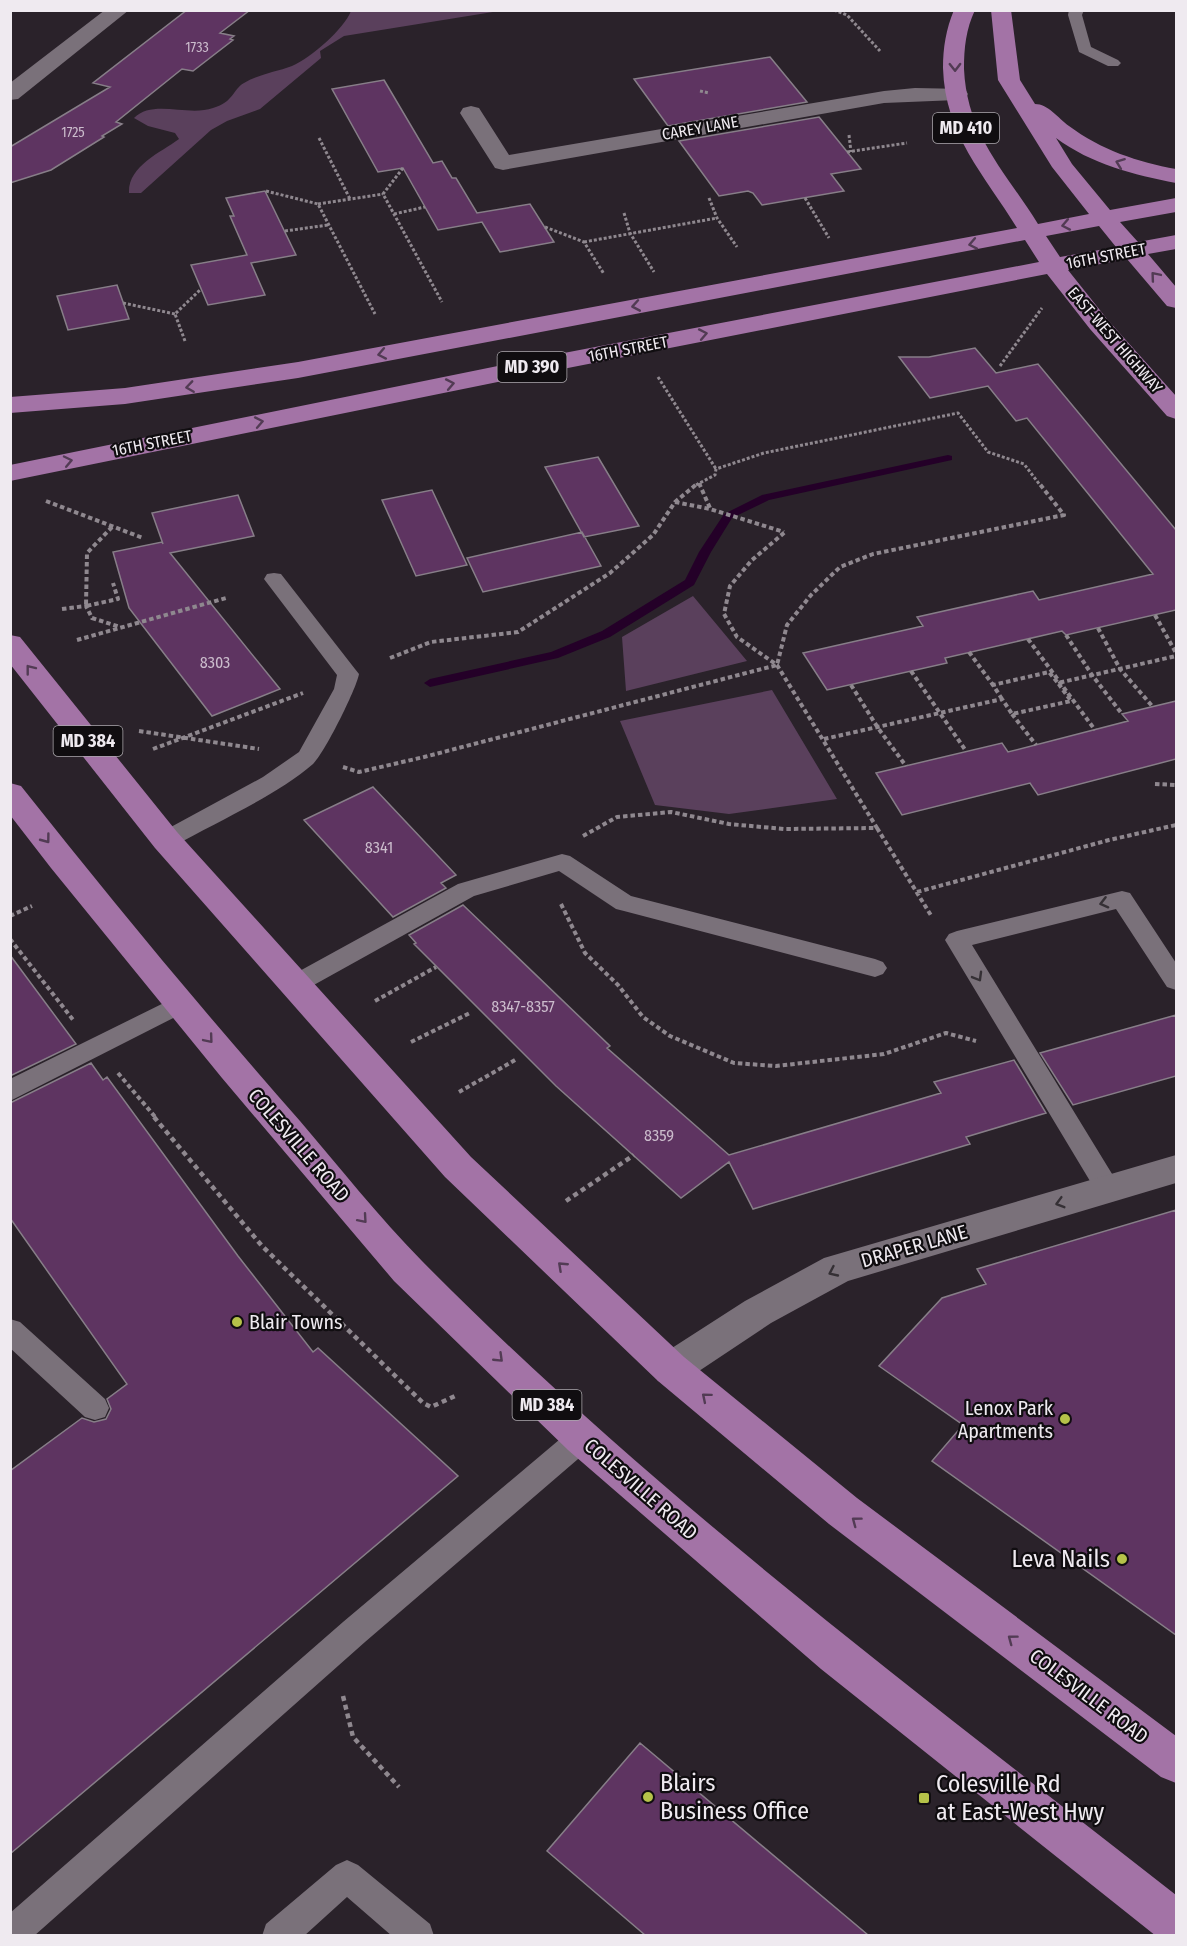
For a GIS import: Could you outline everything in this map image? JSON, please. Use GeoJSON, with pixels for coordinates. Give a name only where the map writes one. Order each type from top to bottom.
{"type":"FeatureCollection","features":[{"type":"Feature","properties":{"kind":"main road","name":"EAST-WEST HIGHWAY"},"geometry":{"type":"LineString","coordinates":[[965,10],[958,21],[954,54],[961,117],[975,146],[1074,295],[1176,411]]}},
{"type":"Feature","properties":{"kind":"main road","name":"MD 410"},"geometry":{"type":"LineString","coordinates":[[1001,10],[1009,80],[1063,167],[1176,301]]}},
{"type":"Feature","properties":{"kind":"main road"},"geometry":{"type":"LineString","coordinates":[[1009,80],[1045,119],[1094,152],[1124,165],[1176,176]]}},
{"type":"Feature","properties":{"kind":"main road","name":"16TH STREET"},"geometry":{"type":"LineString","coordinates":[[10,405],[124,396],[286,372],[1176,205]]}},
{"type":"Feature","properties":{"kind":"main road","name":"16TH STREET"},"geometry":{"type":"LineString","coordinates":[[10,473],[499,374],[1176,242]]}},
{"type":"Feature","properties":{"kind":"main road","name":"COLESVILLE ROAD"},"geometry":{"type":"LineString","coordinates":[[10,644],[166,840],[458,1167],[671,1369],[843,1511],[1176,1762]]}},
{"type":"Feature","properties":{"kind":"main road","name":"COLESVILLE ROAD"},"geometry":{"type":"LineString","coordinates":[[10,793],[180,1004],[407,1270],[582,1438],[836,1655],[1176,1923]]}},
{"type":"Feature","properties":{"kind":"street"},"geometry":{"type":"LineString","coordinates":[[10,94],[118,10]]}},
{"type":"Feature","properties":{"kind":"street","name":"CAREY LANE"},"geometry":{"type":"LineString","coordinates":[[471,113],[502,163],[884,97],[957,94]]}},
{"type":"Feature","properties":{"kind":"street","name":"DRAPER LANE"},"geometry":{"type":"LineString","coordinates":[[671,1369],[758,1312],[837,1269],[1176,1169]]}},
{"type":"Feature","properties":{"kind":"lane"},"geometry":{"type":"LineString","coordinates":[[1077,10],[1075,15],[1084,49],[1113,63]]}},
{"type":"Feature","properties":{"kind":"lane"},"geometry":{"type":"LineString","coordinates":[[166,840],[271,782],[307,757],[345,689],[348,674],[274,579]]}},
{"type":"Feature","properties":{"kind":"lane"},"geometry":{"type":"LineString","coordinates":[[294,985],[466,890],[562,862],[624,903],[875,968]]}},
{"type":"Feature","properties":{"kind":"lane"},"geometry":{"type":"LineString","coordinates":[[1107,1189],[957,940],[1122,899],[1176,981]]}},
{"type":"Feature","properties":{"kind":"lane"},"geometry":{"type":"LineString","coordinates":[[10,1091],[180,1004]]}},
{"type":"Feature","properties":{"kind":"lane"},"geometry":{"type":"LineString","coordinates":[[10,1330],[95,1408]]}},
{"type":"Feature","properties":{"kind":"lane"},"geometry":{"type":"LineString","coordinates":[[10,1935],[354,1632],[582,1438]]}},
{"type":"Feature","properties":{"kind":"lane"},"geometry":{"type":"LineString","coordinates":[[279,1935],[346,1876],[418,1935]]}},
{"type":"Feature","properties":{"kind":"path"},"geometry":{"type":"LineString","coordinates":[[834,10],[847,15],[880,51]]}},
{"type":"Feature","properties":{"kind":"path"},"geometry":{"type":"LineString","coordinates":[[319,138],[351,199]]}},
{"type":"Feature","properties":{"kind":"path"},"geometry":{"type":"LineString","coordinates":[[847,152],[907,143]]}},
{"type":"Feature","properties":{"kind":"path"},"geometry":{"type":"LineString","coordinates":[[266,191],[318,204],[383,194],[403,168]]}},
{"type":"Feature","properties":{"kind":"path"},"geometry":{"type":"LineString","coordinates":[[383,194],[442,302]]}},
{"type":"Feature","properties":{"kind":"path"},"geometry":{"type":"LineString","coordinates":[[709,198],[717,218],[737,247]]}},
{"type":"Feature","properties":{"kind":"path"},"geometry":{"type":"LineString","coordinates":[[805,198],[830,240]]}},
{"type":"Feature","properties":{"kind":"path"},"geometry":{"type":"LineString","coordinates":[[318,204],[375,314]]}},
{"type":"Feature","properties":{"kind":"path"},"geometry":{"type":"LineString","coordinates":[[394,214],[425,207]]}},
{"type":"Feature","properties":{"kind":"path"},"geometry":{"type":"LineString","coordinates":[[624,213],[630,233],[658,278]]}},
{"type":"Feature","properties":{"kind":"path"},"geometry":{"type":"LineString","coordinates":[[545,227],[584,242],[717,218]]}},
{"type":"Feature","properties":{"kind":"path"},"geometry":{"type":"LineString","coordinates":[[285,231],[328,225]]}},
{"type":"Feature","properties":{"kind":"path"},"geometry":{"type":"LineString","coordinates":[[584,242],[604,274]]}},
{"type":"Feature","properties":{"kind":"path"},"geometry":{"type":"LineString","coordinates":[[175,314],[201,289]]}},
{"type":"Feature","properties":{"kind":"path"},"geometry":{"type":"LineString","coordinates":[[123,303],[175,314]]}},
{"type":"Feature","properties":{"kind":"path"},"geometry":{"type":"LineString","coordinates":[[175,314],[185,341]]}},
{"type":"Feature","properties":{"kind":"path"},"geometry":{"type":"LineString","coordinates":[[1000,366],[1038,314]]}},
{"type":"Feature","properties":{"kind":"path"},"geometry":{"type":"LineString","coordinates":[[654,371],[717,469]]}},
{"type":"Feature","properties":{"kind":"path"},"geometry":{"type":"LineString","coordinates":[[717,469],[764,453],[958,413],[988,452],[1024,464],[1064,515],[873,554],[840,567],[811,595],[788,625],[777,665]]}},
{"type":"Feature","properties":{"kind":"path"},"geometry":{"type":"LineString","coordinates":[[390,657],[431,642],[518,632],[610,573],[653,535],[675,502],[699,483],[715,475],[717,469]]}},
{"type":"Feature","properties":{"kind":"path"},"geometry":{"type":"LineString","coordinates":[[699,483],[710,509]]}},
{"type":"Feature","properties":{"kind":"path"},"geometry":{"type":"LineString","coordinates":[[45,501],[143,538]]}},
{"type":"Feature","properties":{"kind":"path"},"geometry":{"type":"LineString","coordinates":[[579,837],[617,817],[670,812],[729,824],[784,829],[878,828],[777,665],[737,637],[724,614],[730,586],[752,560],[784,532],[710,509],[675,502]]}},
{"type":"Feature","properties":{"kind":"path"},"geometry":{"type":"LineString","coordinates":[[112,526],[87,553],[86,606],[92,618],[120,628]]}},
{"type":"Feature","properties":{"kind":"path"},"geometry":{"type":"LineString","coordinates":[[62,609],[118,599],[113,583]]}},
{"type":"Feature","properties":{"kind":"path"},"geometry":{"type":"LineString","coordinates":[[77,640],[226,598]]}},
{"type":"Feature","properties":{"kind":"path"},"geometry":{"type":"LineString","coordinates":[[1059,683],[1176,654],[1155,615]]}},
{"type":"Feature","properties":{"kind":"path"},"geometry":{"type":"LineString","coordinates":[[1098,628],[1120,669],[1153,707]]}},
{"type":"Feature","properties":{"kind":"path"},"geometry":{"type":"LineString","coordinates":[[1066,635],[1092,675],[1122,714]]}},
{"type":"Feature","properties":{"kind":"path"},"geometry":{"type":"LineString","coordinates":[[1012,714],[1071,701],[1028,639]]}},
{"type":"Feature","properties":{"kind":"path"},"geometry":{"type":"LineString","coordinates":[[969,652],[1036,745]]}},
{"type":"Feature","properties":{"kind":"path"},"geometry":{"type":"LineString","coordinates":[[359,772],[707,685],[777,665]]}},
{"type":"Feature","properties":{"kind":"path"},"geometry":{"type":"LineString","coordinates":[[911,671],[966,751]]}},
{"type":"Feature","properties":{"kind":"path"},"geometry":{"type":"LineString","coordinates":[[993,685],[1049,672],[1095,730]]}},
{"type":"Feature","properties":{"kind":"path"},"geometry":{"type":"LineString","coordinates":[[851,685],[878,728],[906,766]]}},
{"type":"Feature","properties":{"kind":"path"},"geometry":{"type":"LineString","coordinates":[[153,749],[306,691]]}},
{"type":"Feature","properties":{"kind":"path"},"geometry":{"type":"LineString","coordinates":[[824,740],[1002,699]]}},
{"type":"Feature","properties":{"kind":"path"},"geometry":{"type":"LineString","coordinates":[[138,731],[307,757]]}},
{"type":"Feature","properties":{"kind":"path"},"geometry":{"type":"LineString","coordinates":[[1155,783],[1176,785]]}},
{"type":"Feature","properties":{"kind":"path"},"geometry":{"type":"LineString","coordinates":[[916,892],[1109,840],[1176,825]]}},
{"type":"Feature","properties":{"kind":"path"},"geometry":{"type":"LineString","coordinates":[[543,869],[585,953],[618,985],[643,1017],[670,1036],[706,1053],[734,1063],[776,1066],[884,1054],[946,1033],[980,1042]]}},
{"type":"Feature","properties":{"kind":"path"},"geometry":{"type":"LineString","coordinates":[[10,916],[32,906]]}},
{"type":"Feature","properties":{"kind":"path"},"geometry":{"type":"LineString","coordinates":[[10,939],[75,1022]]}},
{"type":"Feature","properties":{"kind":"path"},"geometry":{"type":"LineString","coordinates":[[375,1001],[436,967]]}},
{"type":"Feature","properties":{"kind":"path"},"geometry":{"type":"LineString","coordinates":[[411,1042],[470,1013]]}},
{"type":"Feature","properties":{"kind":"path"},"geometry":{"type":"LineString","coordinates":[[459,1092],[517,1059]]}},
{"type":"Feature","properties":{"kind":"path"},"geometry":{"type":"LineString","coordinates":[[113,1066],[262,1246],[322,1307],[423,1403],[431,1407],[455,1396]]}},
{"type":"Feature","properties":{"kind":"path"},"geometry":{"type":"LineString","coordinates":[[566,1201],[634,1155]]}},
{"type":"Feature","properties":{"kind":"path"},"geometry":{"type":"LineString","coordinates":[[341,1689],[353,1737],[399,1787]]}},
{"type":"Feature","properties":{"kind":"shaded area"},"geometry":{"type":"Polygon","coordinates":[[[351,11],[499,11],[344,36],[320,51],[321,58],[260,109],[227,121],[211,130],[141,193],[129,193],[130,184],[139,168],[179,139],[175,133],[148,126],[134,118],[142,112],[151,110],[193,111],[213,108],[225,103],[244,83],[292,66],[308,57],[342,26],[351,11]]]}},
{"type":"Feature","properties":{"kind":"shaded area"},"geometry":{"type":"Polygon","coordinates":[[[693,596],[747,661],[626,691],[622,637],[693,596]]]}},
{"type":"Feature","properties":{"kind":"shaded area"},"geometry":{"type":"Polygon","coordinates":[[[772,690],[837,799],[729,814],[655,805],[620,721],[772,690]]]}},
{"type":"Feature","properties":{"kind":"building"},"geometry":{"type":"Polygon","coordinates":[[[187,10],[250,10],[220,33],[234,36],[230,39],[233,40],[193,71],[182,69],[116,122],[122,124],[102,136],[104,137],[51,170],[10,183],[10,147],[110,87],[93,83],[187,10]]]}},
{"type":"Feature","properties":{"kind":"building"},"geometry":{"type":"Polygon","coordinates":[[[770,57],[807,102],[668,126],[634,79],[770,57]]]}},
{"type":"Feature","properties":{"kind":"building"},"geometry":{"type":"Polygon","coordinates":[[[384,80],[433,163],[442,161],[452,178],[456,178],[477,213],[530,204],[554,242],[500,252],[482,222],[438,230],[403,168],[378,172],[332,89],[384,80]]]}},
{"type":"Feature","properties":{"kind":"building"},"geometry":{"type":"Polygon","coordinates":[[[819,117],[861,169],[831,174],[844,191],[762,205],[753,193],[748,191],[719,196],[679,141],[819,117]]]}},
{"type":"Feature","properties":{"kind":"building"},"geometry":{"type":"Polygon","coordinates":[[[265,191],[296,255],[251,263],[265,295],[208,305],[191,265],[247,255],[230,216],[234,216],[226,198],[265,191]]]}},
{"type":"Feature","properties":{"kind":"building"},"geometry":{"type":"Polygon","coordinates":[[[117,285],[129,319],[68,330],[57,296],[117,285]]]}},
{"type":"Feature","properties":{"kind":"building"},"geometry":{"type":"Polygon","coordinates":[[[975,348],[996,373],[1038,364],[1176,530],[1176,610],[1066,635],[1062,631],[945,658],[947,663],[827,690],[803,653],[923,626],[917,617],[1033,591],[1039,600],[1153,574],[1027,418],[1016,421],[988,386],[930,398],[899,357],[929,357],[975,348]]]}},
{"type":"Feature","properties":{"kind":"building"},"geometry":{"type":"Polygon","coordinates":[[[598,457],[639,526],[584,537],[545,467],[598,457]]]}},
{"type":"Feature","properties":{"kind":"building"},"geometry":{"type":"Polygon","coordinates":[[[432,490],[467,565],[416,576],[382,500],[432,490]]]}},
{"type":"Feature","properties":{"kind":"building"},"geometry":{"type":"Polygon","coordinates":[[[238,495],[254,536],[170,553],[280,689],[212,716],[129,608],[113,552],[162,542],[163,544],[152,513],[238,495]]]}},
{"type":"Feature","properties":{"kind":"building"},"geometry":{"type":"Polygon","coordinates":[[[582,532],[601,566],[483,592],[467,558],[582,532]]]}},
{"type":"Feature","properties":{"kind":"building"},"geometry":{"type":"Polygon","coordinates":[[[1176,701],[1176,759],[1038,795],[1030,783],[902,815],[876,773],[1002,743],[1008,752],[1128,721],[1122,714],[1176,701]]]}},
{"type":"Feature","properties":{"kind":"building"},"geometry":{"type":"Polygon","coordinates":[[[373,787],[456,875],[441,883],[446,888],[393,917],[304,820],[373,787]]]}},
{"type":"Feature","properties":{"kind":"building"},"geometry":{"type":"Polygon","coordinates":[[[463,905],[610,1046],[607,1048],[729,1155],[941,1093],[934,1082],[1014,1060],[1046,1113],[966,1137],[970,1144],[753,1209],[729,1162],[681,1198],[556,1086],[414,944],[416,943],[409,935],[463,905]]]}},
{"type":"Feature","properties":{"kind":"building"},"geometry":{"type":"Polygon","coordinates":[[[10,955],[76,1044],[10,1076],[10,955]]]}},
{"type":"Feature","properties":{"kind":"building"},"geometry":{"type":"Polygon","coordinates":[[[1176,1015],[1176,1076],[1073,1105],[1040,1053],[1176,1015]]]}},
{"type":"Feature","properties":{"kind":"building"},"geometry":{"type":"Polygon","coordinates":[[[91,1063],[103,1080],[107,1077],[238,1256],[313,1352],[318,1348],[458,1476],[10,1854],[10,1471],[82,1418],[94,1422],[106,1419],[111,1409],[107,1399],[127,1384],[10,1218],[10,1103],[91,1063]]]}},
{"type":"Feature","properties":{"kind":"building","name":"Lenox Park Apartments"},"geometry":{"type":"Polygon","coordinates":[[[1176,1210],[1176,1635],[932,1461],[963,1425],[879,1366],[942,1298],[986,1284],[977,1269],[1176,1210]]]}},
{"type":"Feature","properties":{"kind":"building","name":"Blairs Business Office"},"geometry":{"type":"Polygon","coordinates":[[[640,1743],[868,1935],[645,1935],[547,1851],[640,1743]]]}},
{"type":"Feature","properties":{"kind":"waterway"},"geometry":{"type":"LineString","coordinates":[[430,683],[554,655],[606,634],[690,582],[705,552],[728,516],[766,497],[948,458]]}},
{"type":"Feature","properties":{"kind":"place","name":"Blair Towns"},"geometry":{"type":"Point","coordinates":[237,1322]}},
{"type":"Feature","properties":{"kind":"place","name":"Lenox Park Apartments"},"geometry":{"type":"Point","coordinates":[1065,1419]}},
{"type":"Feature","properties":{"kind":"place","name":"Leva Nails"},"geometry":{"type":"Point","coordinates":[1122,1559]}},
{"type":"Feature","properties":{"kind":"place","name":"Blairs Business Office"},"geometry":{"type":"Point","coordinates":[648,1797]}},
{"type":"Feature","properties":{"kind":"place","name":"Colesville Rd at East-West Hwy"},"geometry":{"type":"Point","coordinates":[924,1798]}}]}
